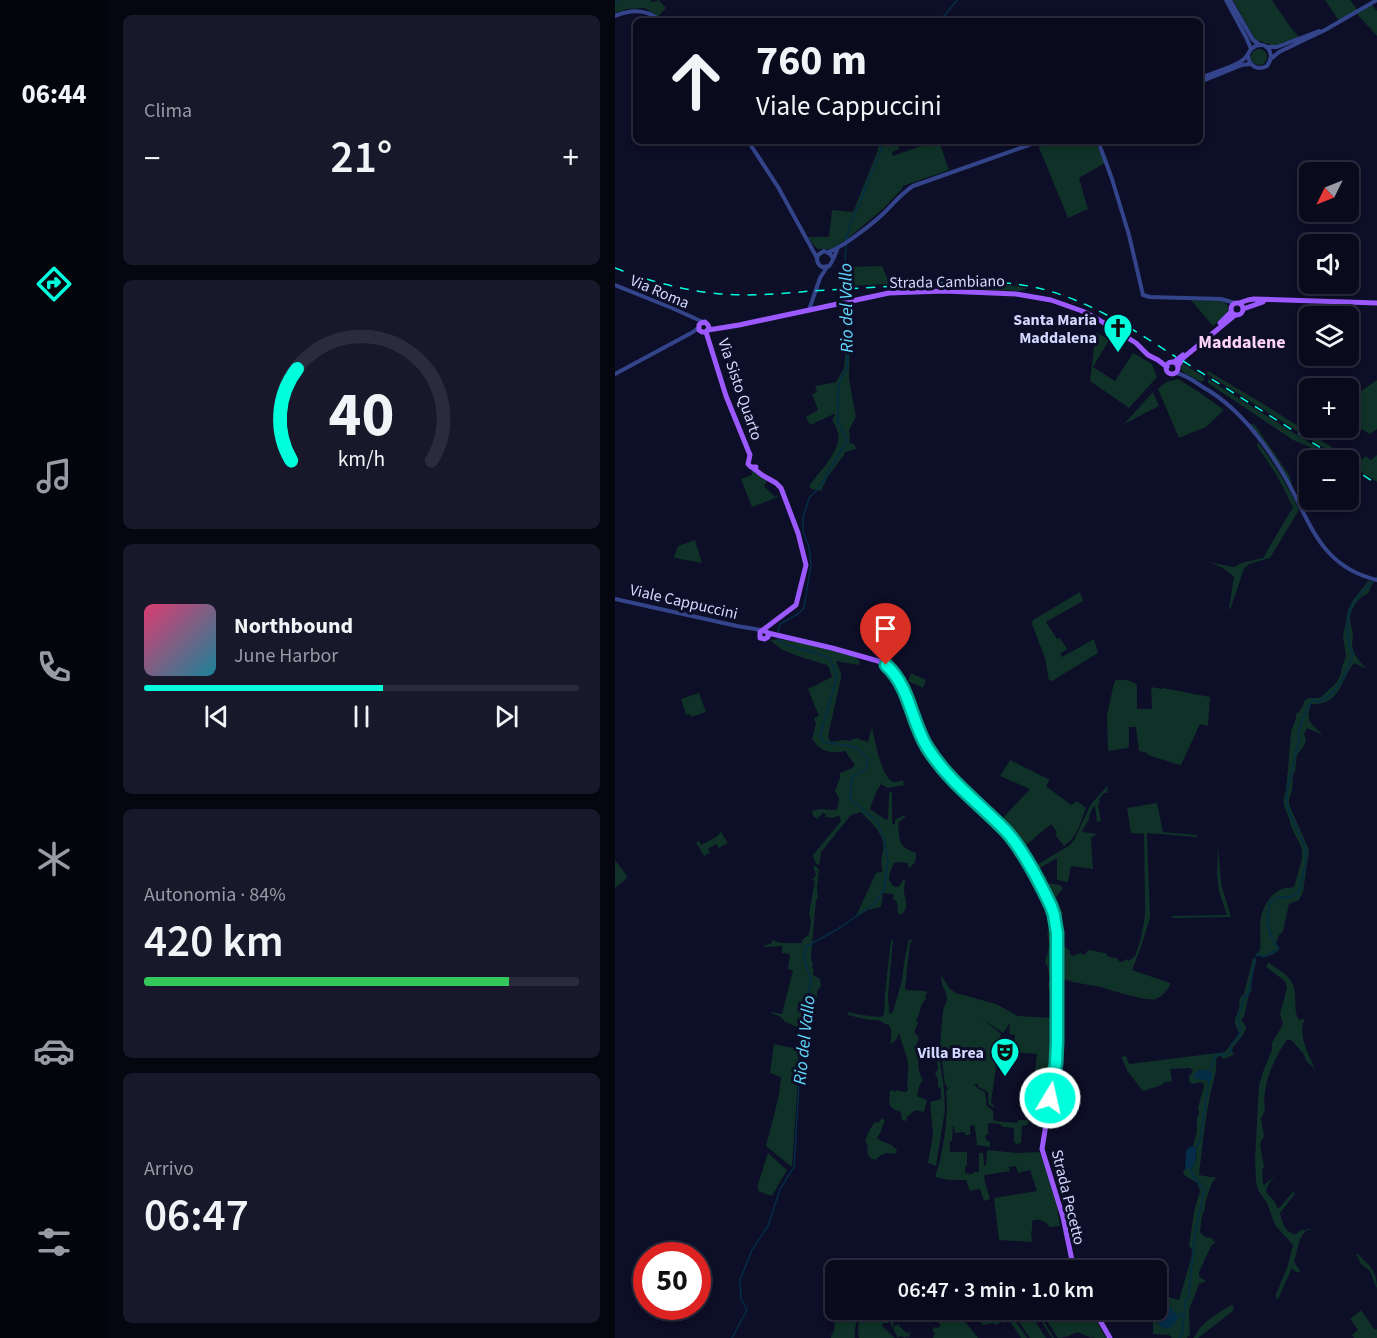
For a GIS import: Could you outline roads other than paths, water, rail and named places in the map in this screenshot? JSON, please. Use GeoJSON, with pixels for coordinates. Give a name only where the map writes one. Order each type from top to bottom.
{"type":"FeatureCollection","features":[{"type":"Feature","properties":{"kind":"main road","name":"Strada Cambiano"},"geometry":{"type":"LineString","coordinates":[[703,327],[723,328],[889,293],[917,291],[1006,293],[1035,297],[1073,308],[1096,318],[1136,343],[1148,355],[1174,367]]}},
{"type":"Feature","properties":{"kind":"main road"},"geometry":{"type":"LineString","coordinates":[[1174,367],[1234,308],[1248,300],[1377,303]]}},
{"type":"Feature","properties":{"kind":"main road"},"geometry":{"type":"LineString","coordinates":[[1234,308],[1240,314],[1243,309],[1268,301]]}},
{"type":"Feature","properties":{"kind":"main road"},"geometry":{"type":"LineString","coordinates":[[1234,308],[1242,305],[1243,309]]}},
{"type":"Feature","properties":{"kind":"main road","name":"Via Sisto Quarto"},"geometry":{"type":"LineString","coordinates":[[703,327],[726,396],[754,462],[779,485],[785,496],[798,533],[806,566],[796,605],[769,627],[769,634]]}},
{"type":"Feature","properties":{"kind":"main road","name":"Viale Cappuccini"},"geometry":{"type":"LineString","coordinates":[[769,634],[832,648],[886,665],[900,682],[926,745],[950,777]]}},
{"type":"Feature","properties":{"kind":"main road","name":"Strada Pecetto"},"geometry":{"type":"LineString","coordinates":[[950,777],[1014,841],[1046,896],[1054,915],[1057,933],[1057,1052],[1050,1098],[1045,1114],[1042,1149],[1063,1217],[1072,1260]]}},
{"type":"Feature","properties":{"kind":"main road"},"geometry":{"type":"LineString","coordinates":[[1099,1320],[1110,1338]]}},
{"type":"Feature","properties":{"kind":"street"},"geometry":{"type":"LineString","coordinates":[[1228,0],[1253,40],[1270,52],[1271,59]]}},
{"type":"Feature","properties":{"kind":"street"},"geometry":{"type":"LineString","coordinates":[[1203,79],[1241,62],[1251,49],[1228,0]]}},
{"type":"Feature","properties":{"kind":"street"},"geometry":{"type":"LineString","coordinates":[[1203,79],[1242,65],[1264,67],[1279,52],[1331,27],[1377,0]]}},
{"type":"Feature","properties":{"kind":"street"},"geometry":{"type":"LineString","coordinates":[[615,16],[624,12],[637,11],[651,14],[657,18]]}},
{"type":"Feature","properties":{"kind":"street"},"geometry":{"type":"LineString","coordinates":[[1251,49],[1263,46],[1277,47],[1331,27]]}},
{"type":"Feature","properties":{"kind":"street"},"geometry":{"type":"LineString","coordinates":[[1248,55],[1252,65]]}},
{"type":"Feature","properties":{"kind":"street"},"geometry":{"type":"LineString","coordinates":[[750,144],[778,187],[820,266],[819,278],[809,310]]}},
{"type":"Feature","properties":{"kind":"street"},"geometry":{"type":"LineString","coordinates":[[810,246],[822,252],[838,249],[879,218],[913,186],[1032,144]]}},
{"type":"Feature","properties":{"kind":"street"},"geometry":{"type":"LineString","coordinates":[[1099,144],[1129,235],[1143,295],[1221,299],[1227,300],[1234,308]]}},
{"type":"Feature","properties":{"kind":"street"},"geometry":{"type":"LineString","coordinates":[[819,278],[831,265],[838,249]]}},
{"type":"Feature","properties":{"kind":"street"},"geometry":{"type":"LineString","coordinates":[[817,258],[822,252]]}},
{"type":"Feature","properties":{"kind":"street"},"geometry":{"type":"LineString","coordinates":[[828,252],[833,258]]}},
{"type":"Feature","properties":{"kind":"street"},"geometry":{"type":"LineString","coordinates":[[820,266],[827,267]]}},
{"type":"Feature","properties":{"kind":"street","name":"Via Roma"},"geometry":{"type":"LineString","coordinates":[[615,285],[696,319],[703,327]]}},
{"type":"Feature","properties":{"kind":"street"},"geometry":{"type":"LineString","coordinates":[[615,374],[703,327]]}},
{"type":"Feature","properties":{"kind":"street"},"geometry":{"type":"LineString","coordinates":[[1174,367],[1216,395],[1247,424],[1279,467],[1304,516],[1333,559],[1353,572],[1375,579]]}},
{"type":"Feature","properties":{"kind":"street","name":"Viale Cappuccini"},"geometry":{"type":"LineString","coordinates":[[615,599],[769,634]]}},
{"type":"Feature","properties":{"kind":"water"},"geometry":{"type":"Polygon","coordinates":[[[1199,1070],[1212,1073],[1212,1079],[1209,1081],[1194,1078],[1194,1074],[1199,1070]]]}},
{"type":"Feature","properties":{"kind":"water"},"geometry":{"type":"Polygon","coordinates":[[[1193,1146],[1196,1148],[1195,1162],[1191,1169],[1185,1169],[1186,1152],[1193,1146]]]}},
{"type":"Feature","properties":{"kind":"water"},"geometry":{"type":"Polygon","coordinates":[[[1167,1307],[1178,1317],[1171,1327],[1167,1328],[1163,1328],[1157,1321],[1167,1320],[1167,1307]]]}},
{"type":"Feature","properties":{"kind":"waterway"},"geometry":{"type":"LineString","coordinates":[[615,4],[619,0]]}},
{"type":"Feature","properties":{"kind":"waterway","name":"Rio del Vallo"},"geometry":{"type":"LineString","coordinates":[[942,18],[957,0]]}},
{"type":"Feature","properties":{"kind":"waterway","name":"Rio del Vallo"},"geometry":{"type":"LineString","coordinates":[[778,632],[780,624],[804,608],[811,565],[809,547],[803,532],[803,517],[809,498],[819,488],[847,440],[838,422],[838,389],[847,368],[847,306],[843,285],[847,236],[850,223],[881,151],[881,144]]}},
{"type":"Feature","properties":{"kind":"waterway"},"geometry":{"type":"LineString","coordinates":[[1256,956],[1259,954],[1263,957],[1278,949],[1268,926],[1269,903],[1278,897],[1290,897],[1298,893],[1305,867],[1305,845],[1287,803],[1287,789],[1300,740],[1298,735],[1302,720],[1310,703],[1326,698],[1337,688],[1345,675],[1353,654],[1349,646],[1347,624],[1351,607],[1359,595],[1377,577]]}},
{"type":"Feature","properties":{"kind":"waterway","name":"Rio del Vallo"},"geometry":{"type":"LineString","coordinates":[[732,1338],[747,1310],[741,1299],[740,1280],[752,1250],[768,1226],[780,1189],[794,1167],[801,1029],[811,980],[804,959],[806,947],[841,927],[875,903],[884,889],[888,861],[884,839],[877,821],[850,799],[852,777],[866,769],[868,760],[858,749],[849,745],[824,742],[820,736],[837,677],[831,661],[825,656],[786,645],[778,637]]}},
{"type":"Feature","properties":{"kind":"waterway"},"geometry":{"type":"LineString","coordinates":[[1210,1072],[1215,1057],[1230,1053],[1231,1045],[1239,1035],[1238,1017],[1243,998],[1247,996],[1250,987],[1255,958]]}},
{"type":"Feature","properties":{"kind":"waterway"},"geometry":{"type":"LineString","coordinates":[[1196,1148],[1200,1140],[1209,1081]]}},
{"type":"Feature","properties":{"kind":"waterway"},"geometry":{"type":"LineString","coordinates":[[1180,1338],[1185,1301],[1189,1297],[1194,1241],[1204,1190],[1193,1176],[1191,1169]]}},
{"type":"Feature","properties":{"kind":"waterway"},"geometry":{"type":"LineString","coordinates":[[1178,1317],[1183,1314]]}},
{"type":"Feature","properties":{"kind":"railway"},"geometry":{"type":"LineString","coordinates":[[615,268],[674,286],[736,295],[957,282],[1019,284],[1053,292],[1090,307],[1125,325],[1176,357]]}},
{"type":"Feature","properties":{"kind":"railway"},"geometry":{"type":"LineString","coordinates":[[1183,361],[1324,450]]}},
{"type":"Feature","properties":{"kind":"railway"},"geometry":{"type":"LineString","coordinates":[[1359,472],[1377,484]]}},
{"type":"Feature","properties":{"kind":"place","name":"Santa Maria Maddalena"},"geometry":{"type":"Point","coordinates":[1118,354]}},
{"type":"Feature","properties":{"kind":"place","name":"Villa Brea"},"geometry":{"type":"Point","coordinates":[1005,1078]}},
{"type":"Feature","properties":{"kind":"district","name":"Maddalene"},"geometry":{"type":"Point","coordinates":[1242,342]}}]}
